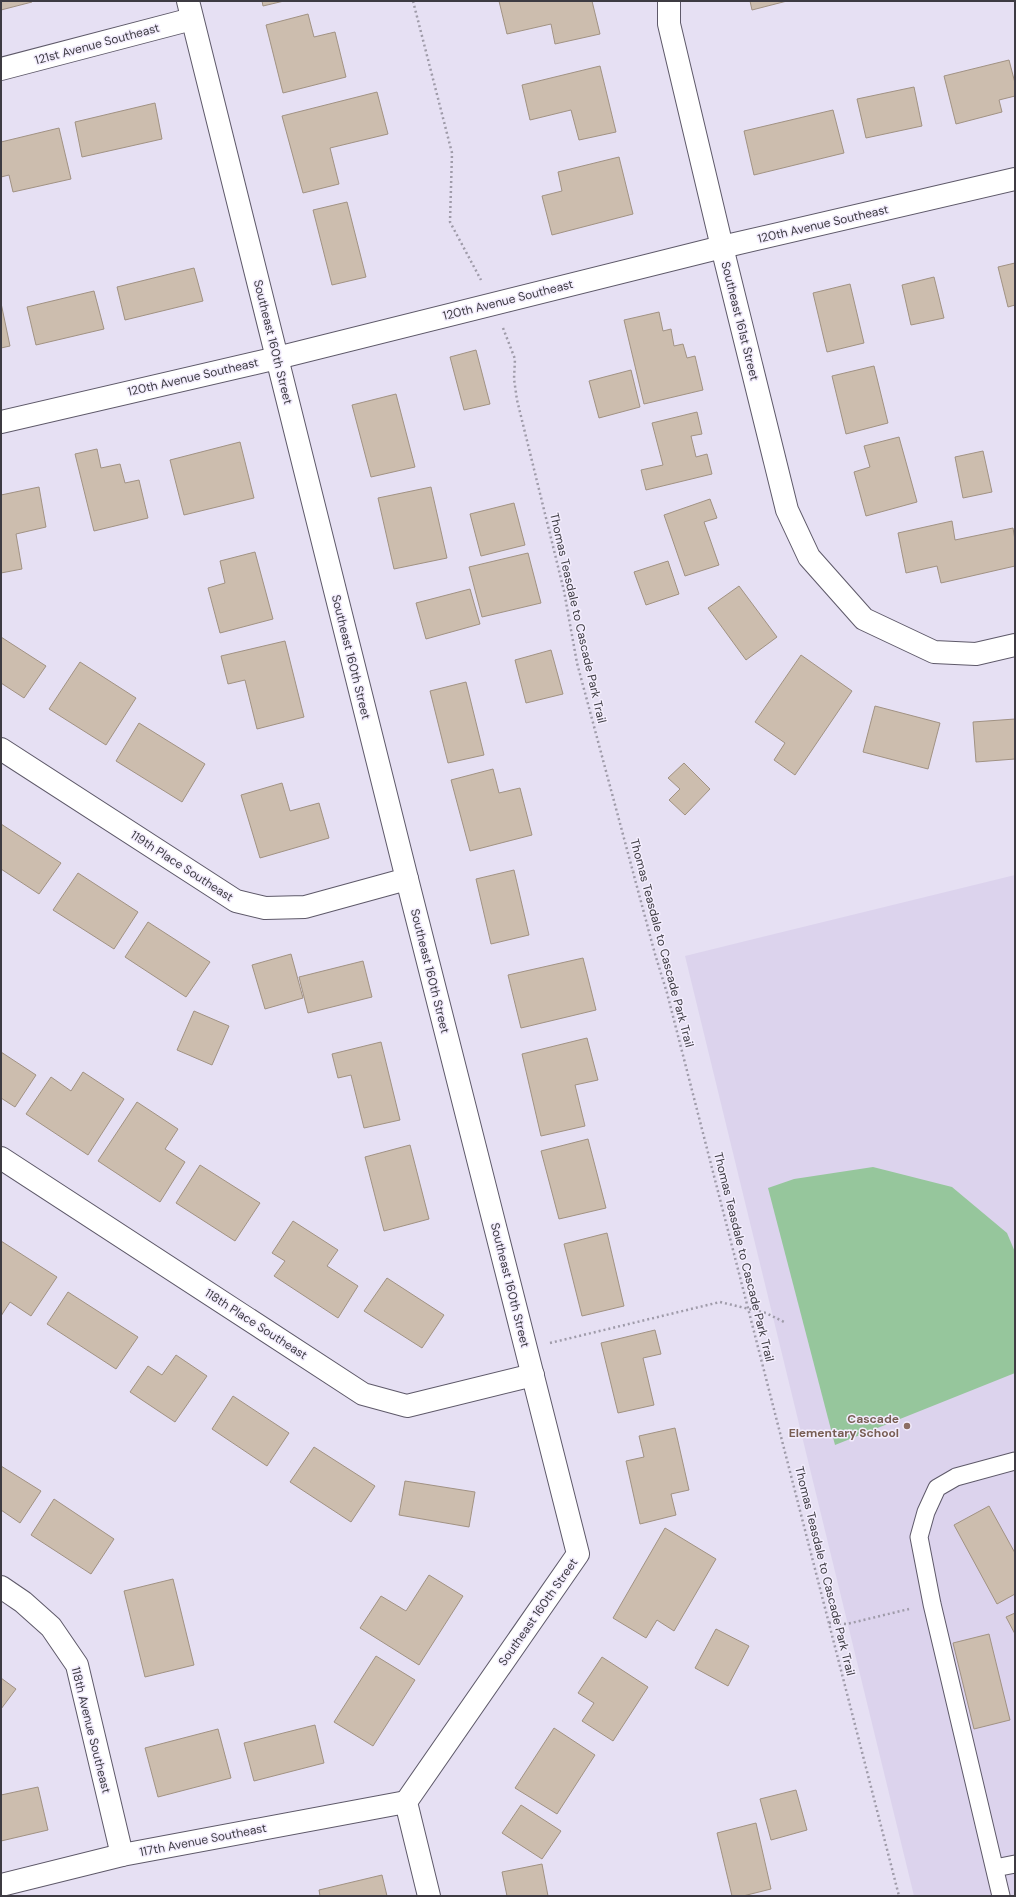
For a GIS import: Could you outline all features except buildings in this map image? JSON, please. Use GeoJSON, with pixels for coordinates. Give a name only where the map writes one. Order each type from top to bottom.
{"type":"FeatureCollection","features":[{"type":"Feature","properties":{"kind":"street","name":"Southeast 161st Street"},"geometry":{"type":"LineString","coordinates":[[669,1],[669,24],[787,510],[809,557],[864,619],[934,652],[976,654],[1015,645]]}},
{"type":"Feature","properties":{"kind":"street","name":"121st Avenue Southeast"},"geometry":{"type":"LineString","coordinates":[[1,69],[190,10]]}},
{"type":"Feature","properties":{"kind":"street","name":"Southeast 160th Street"},"geometry":{"type":"LineString","coordinates":[[190,10],[407,879],[578,1554],[406,1802]]}},
{"type":"Feature","properties":{"kind":"street","name":"120th Avenue Southeast"},"geometry":{"type":"LineString","coordinates":[[1,422],[277,358],[722,247],[1015,180]]}},
{"type":"Feature","properties":{"kind":"street","name":"119th Place Southeast"},"geometry":{"type":"LineString","coordinates":[[1,749],[236,901],[265,908],[305,907],[407,879]]}},
{"type":"Feature","properties":{"kind":"street","name":"118th Place Southeast"},"geometry":{"type":"LineString","coordinates":[[1,1158],[363,1394],[407,1406],[533,1375]]}},
{"type":"Feature","properties":{"kind":"street","name":"118th Avenue Southeast"},"geometry":{"type":"LineString","coordinates":[[1,1587],[23,1602],[51,1627],[77,1664],[122,1855]]}},
{"type":"Feature","properties":{"kind":"street","name":"117th Avenue Southeast"},"geometry":{"type":"LineString","coordinates":[[1,1885],[122,1855],[406,1802]]}},
{"type":"Feature","properties":{"kind":"street"},"geometry":{"type":"LineString","coordinates":[[406,1802],[429,1896]]}},
{"type":"Feature","properties":{"kind":"lane"},"geometry":{"type":"LineString","coordinates":[[1001,1896],[932,1604],[919,1537],[926,1512],[937,1488],[956,1477],[1015,1461]]}},
{"type":"Feature","properties":{"kind":"lane"},"geometry":{"type":"LineString","coordinates":[[995,1868],[1015,1864]]}},
{"type":"Feature","properties":{"kind":"path","name":"Thomas Teasdale to Cascade Park Trail"},"geometry":{"type":"LineString","coordinates":[[413,1],[452,153],[450,222],[494,304],[514,359],[514,379],[517,400],[564,591],[577,663],[655,954],[667,993],[899,1896]]}},
{"type":"Feature","properties":{"kind":"path"},"geometry":{"type":"LineString","coordinates":[[526,1349],[720,1302],[766,1313],[786,1323]]}},
{"type":"Feature","properties":{"kind":"path"},"geometry":{"type":"LineString","coordinates":[[829,1623],[847,1624],[932,1604]]}},
{"type":"Feature","properties":{"kind":"shaded area","name":"Cascade Elementary School"},"geometry":{"type":"Polygon","coordinates":[[[1015,875],[1015,1896],[914,1896],[685,956],[1015,875]]]}},
{"type":"Feature","properties":{"kind":"green space"},"geometry":{"type":"Polygon","coordinates":[[[873,1167],[952,1187],[1007,1233],[1015,1252],[1015,1373],[835,1445],[768,1188],[794,1179],[873,1167]]]}},
{"type":"Feature","properties":{"kind":"place","name":"Cascade Elementary School"},"geometry":{"type":"Point","coordinates":[907,1426]}}]}
